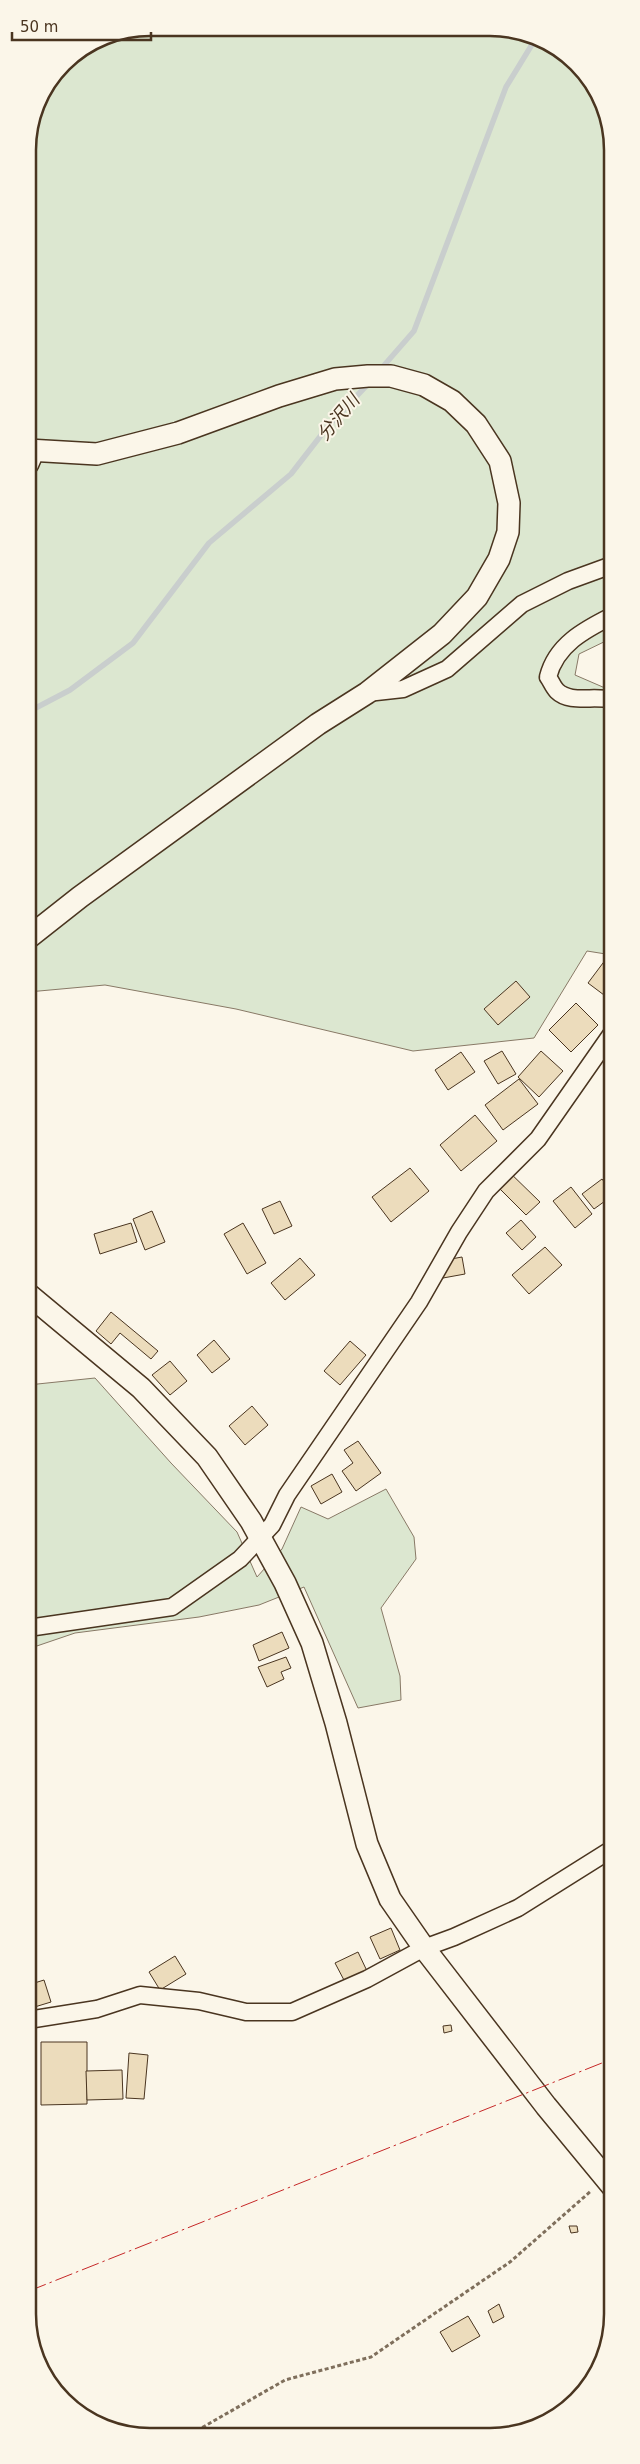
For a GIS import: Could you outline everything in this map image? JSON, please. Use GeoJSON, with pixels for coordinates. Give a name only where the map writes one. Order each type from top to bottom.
{"type":"FeatureCollection","features":[{"type":"Feature","properties":{"kind":"street"},"geometry":{"type":"LineString","coordinates":[[36,455],[97,454],[178,433],[279,396],[336,379],[391,376],[424,385],[452,401],[476,424],[500,461],[509,503],[508,532],[499,559],[477,597],[442,634],[367,693],[318,724],[80,897],[36,932]]}},
{"type":"Feature","properties":{"kind":"street"},"geometry":{"type":"LineString","coordinates":[[367,693],[403,689],[447,669],[522,604],[568,581],[604,568]]}},
{"type":"Feature","properties":{"kind":"street"},"geometry":{"type":"LineString","coordinates":[[604,620],[588,628],[561,649],[551,664],[548,677],[557,692],[578,699],[604,698]]}},
{"type":"Feature","properties":{"kind":"street"},"geometry":{"type":"LineString","coordinates":[[36,1627],[172,1607],[240,1559],[272,1525],[287,1495],[420,1302],[459,1232],[486,1191],[538,1139],[604,1044]]}},
{"type":"Feature","properties":{"kind":"street"},"geometry":{"type":"LineString","coordinates":[[36,1301],[141,1388],[194,1443],[207,1457],[261,1537],[312,1643],[336,1723],[367,1844],[390,1899],[424,1948],[546,2106],[604,2175]]}},
{"type":"Feature","properties":{"kind":"street"},"geometry":{"type":"LineString","coordinates":[[36,2019],[97,2009],[140,1995],[199,2001],[246,2012],[292,2012],[367,1979],[424,1948],[454,1937],[518,1908],[604,1854]]}},
{"type":"Feature","properties":{"kind":"path"},"geometry":{"type":"LineString","coordinates":[[201,2428],[285,2380],[371,2357],[510,2262],[604,2185]]}},
{"type":"Feature","properties":{"kind":"green space"},"geometry":{"type":"Polygon","coordinates":[[[142,36],[498,36],[527,42],[547,51],[571,69],[585,87],[600,120],[604,150],[604,642],[579,654],[575,675],[604,688],[604,954],[587,951],[534,1038],[413,1051],[236,1009],[105,985],[36,991],[36,142],[45,106],[64,75],[87,55],[113,42],[142,36]]]}},
{"type":"Feature","properties":{"kind":"green space"},"geometry":{"type":"Polygon","coordinates":[[[95,1378],[171,1463],[237,1532],[257,1577],[282,1549],[301,1507],[328,1519],[386,1489],[414,1537],[416,1559],[381,1608],[400,1676],[401,1700],[358,1708],[304,1587],[259,1605],[199,1617],[75,1633],[36,1646],[36,1384],[95,1378]]]}},
{"type":"Feature","properties":{"kind":"building"},"geometry":{"type":"Polygon","coordinates":[[[604,962],[604,995],[588,983],[604,962]]]}},
{"type":"Feature","properties":{"kind":"building"},"geometry":{"type":"Polygon","coordinates":[[[516,981],[530,997],[498,1025],[484,1009],[516,981]]]}},
{"type":"Feature","properties":{"kind":"building"},"geometry":{"type":"Polygon","coordinates":[[[576,1003],[598,1025],[571,1052],[549,1030],[576,1003]]]}},
{"type":"Feature","properties":{"kind":"building"},"geometry":{"type":"Polygon","coordinates":[[[502,1051],[516,1074],[498,1084],[484,1061],[502,1051]]]}},
{"type":"Feature","properties":{"kind":"building"},"geometry":{"type":"Polygon","coordinates":[[[541,1051],[563,1071],[539,1097],[518,1077],[541,1051]]]}},
{"type":"Feature","properties":{"kind":"building"},"geometry":{"type":"Polygon","coordinates":[[[461,1052],[475,1072],[448,1090],[435,1070],[461,1052]]]}},
{"type":"Feature","properties":{"kind":"building"},"geometry":{"type":"Polygon","coordinates":[[[519,1079],[538,1104],[503,1130],[485,1105],[519,1079]]]}},
{"type":"Feature","properties":{"kind":"building"},"geometry":{"type":"Polygon","coordinates":[[[475,1115],[497,1141],[461,1171],[440,1145],[475,1115]]]}},
{"type":"Feature","properties":{"kind":"building"},"geometry":{"type":"Polygon","coordinates":[[[504,1167],[540,1202],[526,1215],[491,1180],[504,1167]]]}},
{"type":"Feature","properties":{"kind":"building"},"geometry":{"type":"Polygon","coordinates":[[[410,1168],[429,1191],[391,1222],[372,1197],[410,1168]]]}},
{"type":"Feature","properties":{"kind":"building"},"geometry":{"type":"Polygon","coordinates":[[[602,1179],[604,1182],[604,1202],[594,1209],[582,1194],[602,1179]]]}},
{"type":"Feature","properties":{"kind":"building"},"geometry":{"type":"Polygon","coordinates":[[[571,1187],[592,1214],[575,1228],[553,1201],[571,1187]]]}},
{"type":"Feature","properties":{"kind":"building"},"geometry":{"type":"Polygon","coordinates":[[[280,1201],[292,1226],[274,1234],[262,1209],[280,1201]]]}},
{"type":"Feature","properties":{"kind":"building"},"geometry":{"type":"Polygon","coordinates":[[[152,1211],[165,1242],[145,1250],[133,1219],[152,1211]]]}},
{"type":"Feature","properties":{"kind":"building"},"geometry":{"type":"Polygon","coordinates":[[[521,1220],[536,1237],[522,1250],[506,1233],[521,1220]]]}},
{"type":"Feature","properties":{"kind":"building"},"geometry":{"type":"Polygon","coordinates":[[[131,1223],[137,1242],[100,1254],[94,1234],[131,1223]]]}},
{"type":"Feature","properties":{"kind":"building"},"geometry":{"type":"Polygon","coordinates":[[[243,1223],[266,1263],[247,1274],[224,1234],[243,1223]]]}},
{"type":"Feature","properties":{"kind":"building"},"geometry":{"type":"Polygon","coordinates":[[[545,1247],[562,1265],[529,1294],[512,1275],[545,1247]]]}},
{"type":"Feature","properties":{"kind":"building"},"geometry":{"type":"Polygon","coordinates":[[[462,1257],[465,1274],[443,1278],[440,1261],[462,1257]]]}},
{"type":"Feature","properties":{"kind":"building"},"geometry":{"type":"Polygon","coordinates":[[[300,1258],[315,1275],[285,1300],[271,1283],[300,1258]]]}},
{"type":"Feature","properties":{"kind":"building"},"geometry":{"type":"Polygon","coordinates":[[[111,1312],[158,1351],[151,1359],[120,1333],[111,1344],[96,1331],[111,1312]]]}},
{"type":"Feature","properties":{"kind":"building"},"geometry":{"type":"Polygon","coordinates":[[[214,1340],[230,1359],[212,1373],[197,1355],[214,1340]]]}},
{"type":"Feature","properties":{"kind":"building"},"geometry":{"type":"Polygon","coordinates":[[[350,1341],[366,1355],[340,1385],[324,1371],[350,1341]]]}},
{"type":"Feature","properties":{"kind":"building"},"geometry":{"type":"Polygon","coordinates":[[[170,1361],[187,1381],[170,1395],[152,1375],[170,1361]]]}},
{"type":"Feature","properties":{"kind":"building"},"geometry":{"type":"Polygon","coordinates":[[[252,1406],[268,1425],[245,1445],[229,1426],[252,1406]]]}},
{"type":"Feature","properties":{"kind":"building"},"geometry":{"type":"Polygon","coordinates":[[[358,1441],[381,1473],[356,1491],[342,1471],[353,1463],[344,1450],[358,1441]]]}},
{"type":"Feature","properties":{"kind":"building"},"geometry":{"type":"Polygon","coordinates":[[[332,1474],[342,1492],[321,1504],[311,1486],[332,1474]]]}},
{"type":"Feature","properties":{"kind":"building"},"geometry":{"type":"Polygon","coordinates":[[[282,1632],[289,1648],[259,1661],[253,1645],[282,1632]]]}},
{"type":"Feature","properties":{"kind":"building"},"geometry":{"type":"Polygon","coordinates":[[[286,1657],[291,1668],[281,1672],[284,1679],[267,1687],[258,1667],[286,1657]]]}},
{"type":"Feature","properties":{"kind":"building"},"geometry":{"type":"Polygon","coordinates":[[[391,1928],[400,1950],[380,1959],[370,1937],[391,1928]]]}},
{"type":"Feature","properties":{"kind":"building"},"geometry":{"type":"Polygon","coordinates":[[[358,1952],[367,1971],[345,1982],[335,1963],[358,1952]]]}},
{"type":"Feature","properties":{"kind":"building"},"geometry":{"type":"Polygon","coordinates":[[[175,1956],[186,1974],[160,1990],[149,1972],[175,1956]]]}},
{"type":"Feature","properties":{"kind":"building"},"geometry":{"type":"Polygon","coordinates":[[[44,1980],[51,2002],[36,2007],[36,1982],[44,1980]]]}},
{"type":"Feature","properties":{"kind":"building"},"geometry":{"type":"Polygon","coordinates":[[[451,2025],[452,2031],[444,2033],[443,2026],[451,2025]]]}},
{"type":"Feature","properties":{"kind":"building"},"geometry":{"type":"Polygon","coordinates":[[[41,2042],[87,2042],[87,2104],[41,2105],[41,2042]]]}},
{"type":"Feature","properties":{"kind":"building"},"geometry":{"type":"Polygon","coordinates":[[[129,2053],[148,2055],[144,2099],[126,2098],[129,2053]]]}},
{"type":"Feature","properties":{"kind":"building"},"geometry":{"type":"Polygon","coordinates":[[[122,2070],[123,2099],[87,2100],[86,2071],[122,2070]]]}},
{"type":"Feature","properties":{"kind":"building"},"geometry":{"type":"Polygon","coordinates":[[[569,2226],[577,2226],[578,2232],[571,2233],[569,2226]]]}},
{"type":"Feature","properties":{"kind":"building"},"geometry":{"type":"Polygon","coordinates":[[[499,2304],[504,2317],[493,2323],[488,2311],[499,2304]]]}},
{"type":"Feature","properties":{"kind":"building"},"geometry":{"type":"Polygon","coordinates":[[[468,2316],[480,2336],[452,2352],[440,2332],[468,2316]]]}},
{"type":"Feature","properties":{"kind":"waterway","name":"分沢川"},"geometry":{"type":"LineString","coordinates":[[380,370],[414,331],[506,87],[532,44]]}},
{"type":"Feature","properties":{"kind":"waterway","name":"分沢川"},"geometry":{"type":"LineString","coordinates":[[36,708],[70,690],[133,643],[209,543],[291,474],[329,425],[369,383]]}},
{"type":"Feature","properties":{"kind":"power"},"geometry":{"type":"LineString","coordinates":[[36,2288],[604,2062]]}}]}
